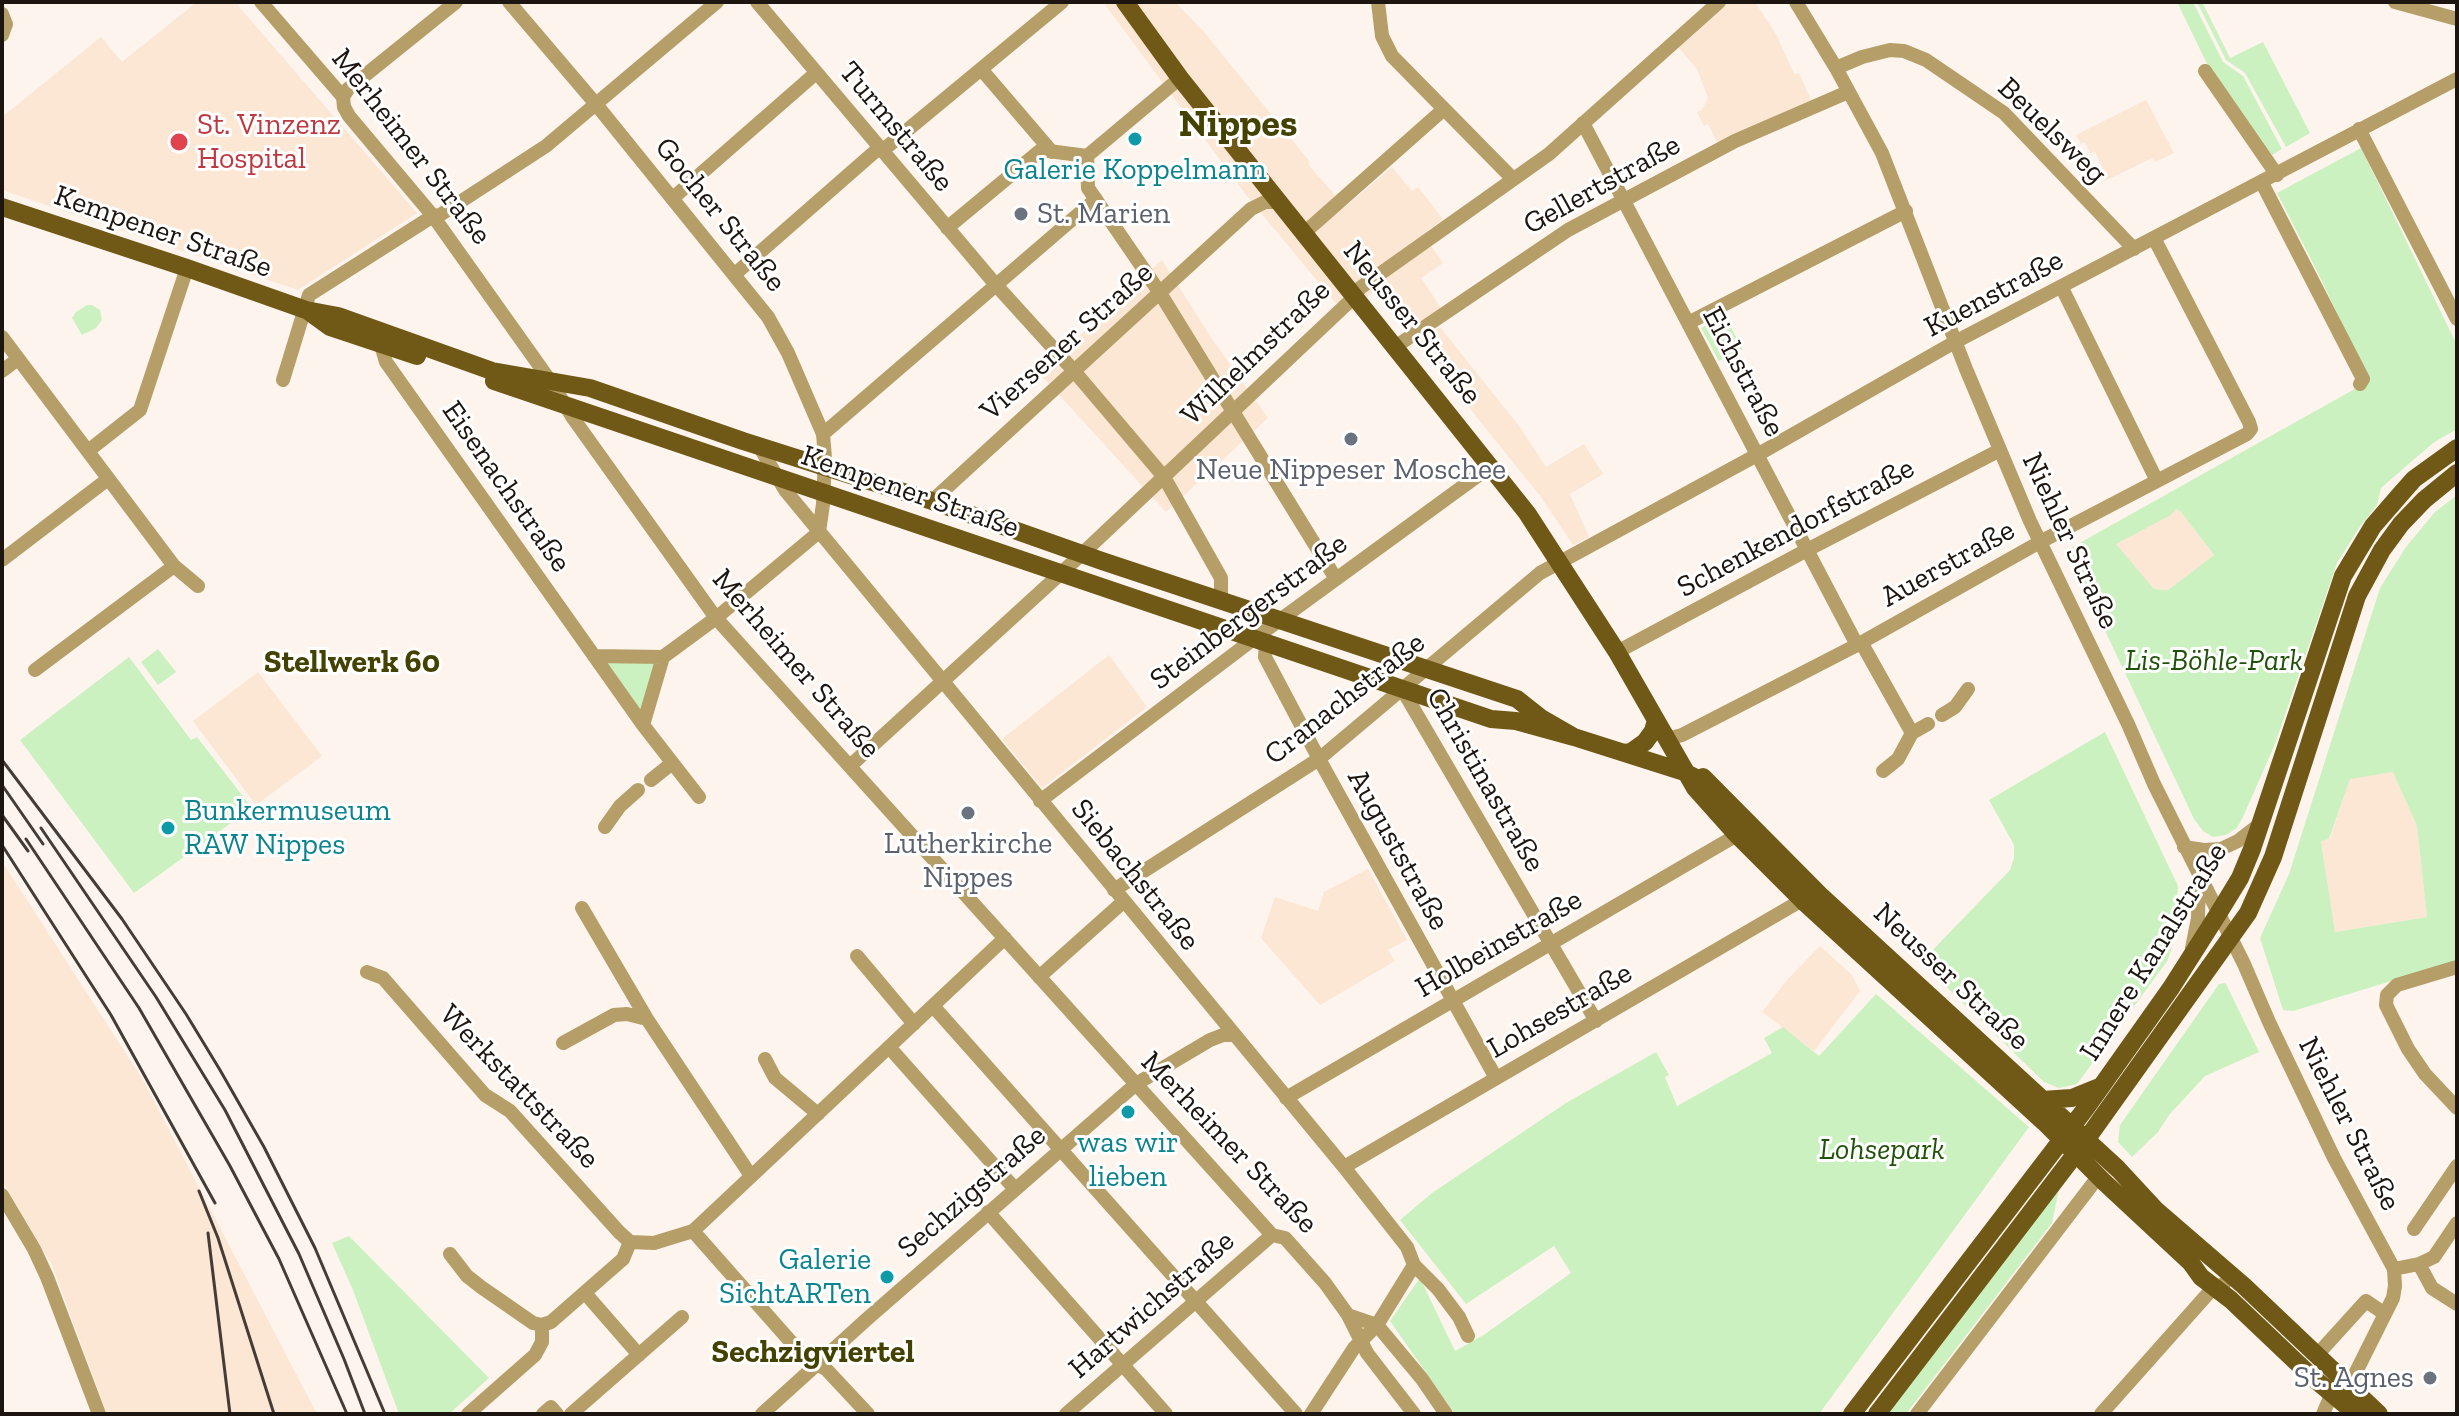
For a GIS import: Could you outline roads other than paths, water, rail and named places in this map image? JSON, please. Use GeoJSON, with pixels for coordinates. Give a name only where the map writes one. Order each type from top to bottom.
{"type":"FeatureCollection","features":[{"type":"Feature","properties":{"kind":"main road","name":"Neusser Straße"},"geometry":{"type":"LineString","coordinates":[[1125,2],[1180,78],[1527,513],[1665,729],[1709,784],[2044,1122],[2066,1133]]}},
{"type":"Feature","properties":{"kind":"main road","name":"Kempener Straße"},"geometry":{"type":"LineString","coordinates":[[2,207],[306,310],[331,313],[492,371],[590,388],[932,501],[1517,699],[1541,718],[1574,737]]}},
{"type":"Feature","properties":{"kind":"main road","name":"Kempener Straße"},"geometry":{"type":"LineString","coordinates":[[306,310],[330,327],[381,345],[567,405],[1491,719],[1516,721],[1574,737],[1684,772],[1709,784]]}},
{"type":"Feature","properties":{"kind":"main road","name":"Innere Kanalstraße"},"geometry":{"type":"LineString","coordinates":[[1852,1414],[2102,1086],[2218,914],[2240,878],[2262,822],[2343,576],[2373,526],[2406,488],[2457,448]]}},
{"type":"Feature","properties":{"kind":"main road","name":"Innere Kanalstraße"},"geometry":{"type":"LineString","coordinates":[[1877,1414],[2081,1147],[2250,910],[2273,857],[2345,630],[2363,583],[2401,524],[2441,484],[2457,473]]}},
{"type":"Feature","properties":{"kind":"main road","name":"Neusser Straße"},"geometry":{"type":"LineString","coordinates":[[1640,691],[1665,729],[1684,772],[1695,788],[1802,900],[2042,1100],[2066,1133],[2081,1147],[2118,1169],[2198,1257],[2213,1288],[2231,1300],[2346,1400],[2379,1414]]}},
{"type":"Feature","properties":{"kind":"main road"},"geometry":{"type":"LineString","coordinates":[[1499,720],[1508,705],[1505,695]]}},
{"type":"Feature","properties":{"kind":"main road"},"geometry":{"type":"LineString","coordinates":[[1632,756],[1631,752],[1645,742],[1653,731],[1665,729]]}},
{"type":"Feature","properties":{"kind":"main road"},"geometry":{"type":"LineString","coordinates":[[1802,900],[1822,897]]}},
{"type":"Feature","properties":{"kind":"main road"},"geometry":{"type":"LineString","coordinates":[[2042,1100],[2072,1098],[2102,1086]]}},
{"type":"Feature","properties":{"kind":"main road","name":"Neusser Straße"},"geometry":{"type":"LineString","coordinates":[[2081,1147],[2098,1177],[2198,1257],[2244,1286],[2317,1355],[2332,1370],[2346,1400]]}},
{"type":"Feature","properties":{"kind":"street","name":"Merheimer Straße"},"geometry":{"type":"LineString","coordinates":[[261,2],[343,97],[349,116],[433,216],[716,618],[1272,1235],[1285,1238],[1325,1283],[1348,1315],[1367,1353],[1414,1414]]}},
{"type":"Feature","properties":{"kind":"street"},"geometry":{"type":"LineString","coordinates":[[343,97],[348,89],[456,2]]}},
{"type":"Feature","properties":{"kind":"street","name":"Gocher Straße"},"geometry":{"type":"LineString","coordinates":[[509,2],[768,317],[823,434],[824,493],[819,532]]}},
{"type":"Feature","properties":{"kind":"street"},"geometry":{"type":"LineString","coordinates":[[283,380],[309,295],[546,146],[717,2]]}},
{"type":"Feature","properties":{"kind":"street","name":"Turmstraße"},"geometry":{"type":"LineString","coordinates":[[757,2],[996,285]]}},
{"type":"Feature","properties":{"kind":"street"},"geometry":{"type":"LineString","coordinates":[[735,274],[1062,2]]}},
{"type":"Feature","properties":{"kind":"street"},"geometry":{"type":"LineString","coordinates":[[1378,2],[1382,36],[1395,60],[1513,179]]}},
{"type":"Feature","properties":{"kind":"street","name":"Wilhelmstraße"},"geometry":{"type":"LineString","coordinates":[[850,766],[1062,573],[1360,288],[1549,154],[1719,2]]}},
{"type":"Feature","properties":{"kind":"street","name":"Niehler Straße"},"geometry":{"type":"LineString","coordinates":[[1796,2],[1882,153],[1955,342],[2040,542],[2334,1158],[2394,1269]]}},
{"type":"Feature","properties":{"kind":"street"},"geometry":{"type":"LineString","coordinates":[[2395,2],[2457,19]]}},
{"type":"Feature","properties":{"kind":"street"},"geometry":{"type":"LineString","coordinates":[[2,14],[6,24],[2,35]]}},
{"type":"Feature","properties":{"kind":"street","name":"Beuelsweg"},"geometry":{"type":"LineString","coordinates":[[1836,68],[1890,50],[1904,51],[1926,60],[2004,113],[2134,249]]}},
{"type":"Feature","properties":{"kind":"street"},"geometry":{"type":"LineString","coordinates":[[981,69],[1052,152]]}},
{"type":"Feature","properties":{"kind":"street"},"geometry":{"type":"LineString","coordinates":[[2205,71],[2277,175]]}},
{"type":"Feature","properties":{"kind":"street"},"geometry":{"type":"LineString","coordinates":[[673,198],[816,73]]}},
{"type":"Feature","properties":{"kind":"street"},"geometry":{"type":"LineString","coordinates":[[947,228],[1041,150],[1087,156],[1180,78]]}},
{"type":"Feature","properties":{"kind":"street","name":"Kuenstraße"},"geometry":{"type":"LineString","coordinates":[[1559,562],[1757,455],[1955,342],[2457,79]]}},
{"type":"Feature","properties":{"kind":"street","name":"Gellertstraße"},"geometry":{"type":"LineString","coordinates":[[1395,347],[1568,230],[1735,141],[1848,92]]}},
{"type":"Feature","properties":{"kind":"street"},"geometry":{"type":"LineString","coordinates":[[1304,233],[1444,109]]}},
{"type":"Feature","properties":{"kind":"street","name":"Eichstraße"},"geometry":{"type":"LineString","coordinates":[[1583,123],[1807,550],[1912,733]]}},
{"type":"Feature","properties":{"kind":"street"},"geometry":{"type":"LineString","coordinates":[[2359,129],[2457,319]]}},
{"type":"Feature","properties":{"kind":"street"},"geometry":{"type":"LineString","coordinates":[[1087,156],[1088,188],[1160,293],[1336,579]]}},
{"type":"Feature","properties":{"kind":"street"},"geometry":{"type":"LineString","coordinates":[[2262,183],[2363,379],[2360,384]]}},
{"type":"Feature","properties":{"kind":"street"},"geometry":{"type":"LineString","coordinates":[[823,434],[1096,199]]}},
{"type":"Feature","properties":{"kind":"street","name":"Viersener Straße"},"geometry":{"type":"LineString","coordinates":[[932,501],[1251,209],[1265,202],[1278,202]]}},
{"type":"Feature","properties":{"kind":"street"},"geometry":{"type":"LineString","coordinates":[[1688,323],[1906,211]]}},
{"type":"Feature","properties":{"kind":"street","name":"Auerstraße"},"geometry":{"type":"LineString","coordinates":[[1665,729],[1859,644],[2040,542],[2247,434],[2251,429],[2249,422],[2154,238]]}},
{"type":"Feature","properties":{"kind":"street"},"geometry":{"type":"LineString","coordinates":[[88,451],[140,410],[187,268]]}},
{"type":"Feature","properties":{"kind":"street"},"geometry":{"type":"LineString","coordinates":[[996,285],[1164,477],[1221,578],[1221,599]]}},
{"type":"Feature","properties":{"kind":"street"},"geometry":{"type":"LineString","coordinates":[[2062,288],[2157,481]]}},
{"type":"Feature","properties":{"kind":"street"},"geometry":{"type":"LineString","coordinates":[[2,337],[174,566],[198,586]]}},
{"type":"Feature","properties":{"kind":"street","name":"Eisenachstraße"},"geometry":{"type":"LineString","coordinates":[[381,345],[386,362],[671,764],[699,797]]}},
{"type":"Feature","properties":{"kind":"street"},"geometry":{"type":"LineString","coordinates":[[2,371],[18,359]]}},
{"type":"Feature","properties":{"kind":"street","name":"Siebachstraße"},"geometry":{"type":"LineString","coordinates":[[759,446],[776,477],[819,532],[1344,1167],[1407,1247],[1414,1265],[1438,1289],[1459,1317],[1468,1336]]}},
{"type":"Feature","properties":{"kind":"street","name":"Schenkendorfstraße"},"geometry":{"type":"LineString","coordinates":[[1617,652],[2000,450]]}},
{"type":"Feature","properties":{"kind":"street","name":"Steinbergerstraße"},"geometry":{"type":"LineString","coordinates":[[1040,801],[1260,641],[1281,620],[1491,466]]}},
{"type":"Feature","properties":{"kind":"street"},"geometry":{"type":"LineString","coordinates":[[2,560],[108,479]]}},
{"type":"Feature","properties":{"kind":"street"},"geometry":{"type":"LineString","coordinates":[[594,656],[663,657],[716,618],[819,532]]}},
{"type":"Feature","properties":{"kind":"street","name":"Cranachstraße"},"geometry":{"type":"LineString","coordinates":[[1039,977],[1119,896],[1319,759],[1540,573],[1559,562]]}},
{"type":"Feature","properties":{"kind":"street"},"geometry":{"type":"LineString","coordinates":[[35,670],[174,566]]}},
{"type":"Feature","properties":{"kind":"street","name":"Auguststraße"},"geometry":{"type":"LineString","coordinates":[[1260,641],[1265,657],[1319,759],[1496,1078]]}},
{"type":"Feature","properties":{"kind":"street"},"geometry":{"type":"LineString","coordinates":[[643,725],[663,657]]}},
{"type":"Feature","properties":{"kind":"street","name":"Christinastraße"},"geometry":{"type":"LineString","coordinates":[[1402,689],[1596,1021]]}},
{"type":"Feature","properties":{"kind":"street"},"geometry":{"type":"LineString","coordinates":[[1942,715],[1955,707],[1968,689]]}},
{"type":"Feature","properties":{"kind":"street"},"geometry":{"type":"LineString","coordinates":[[1883,771],[1898,759],[1912,733],[1928,724]]}},
{"type":"Feature","properties":{"kind":"street"},"geometry":{"type":"LineString","coordinates":[[651,780],[671,764]]}},
{"type":"Feature","properties":{"kind":"street"},"geometry":{"type":"LineString","coordinates":[[605,827],[620,806],[638,790]]}},
{"type":"Feature","properties":{"kind":"street"},"geometry":{"type":"LineString","coordinates":[[2184,847],[2221,849],[2238,841],[2262,822]]}},
{"type":"Feature","properties":{"kind":"street","name":"Holbeinstraße"},"geometry":{"type":"LineString","coordinates":[[1286,1098],[1737,835]]}},
{"type":"Feature","properties":{"kind":"street"},"geometry":{"type":"LineString","coordinates":[[2187,963],[2196,927],[2199,877]]}},
{"type":"Feature","properties":{"kind":"street","name":"Lohsestraße"},"geometry":{"type":"LineString","coordinates":[[1344,1167],[1802,900]]}},
{"type":"Feature","properties":{"kind":"street"},"geometry":{"type":"LineString","coordinates":[[582,908],[647,1019],[751,1176]]}},
{"type":"Feature","properties":{"kind":"street"},"geometry":{"type":"LineString","coordinates":[[450,1254],[467,1276],[533,1323],[542,1325],[551,1322],[623,1259],[630,1242],[654,1243],[693,1231],[1005,938]]}},
{"type":"Feature","properties":{"kind":"street"},"geometry":{"type":"LineString","coordinates":[[857,956],[914,1024]]}},
{"type":"Feature","properties":{"kind":"street"},"geometry":{"type":"LineString","coordinates":[[2457,967],[2397,985],[2387,995],[2386,1005],[2408,1049],[2425,1074],[2457,1108]]}},
{"type":"Feature","properties":{"kind":"street","name":"Werkstattstraße"},"geometry":{"type":"LineString","coordinates":[[367,972],[383,978],[485,1095],[510,1111],[630,1242]]}},
{"type":"Feature","properties":{"kind":"street"},"geometry":{"type":"LineString","coordinates":[[933,1006],[1296,1414]]}},
{"type":"Feature","properties":{"kind":"street","name":"Werkstattstraße"},"geometry":{"type":"LineString","coordinates":[[563,1043],[614,1015],[627,1014],[647,1019]]}},
{"type":"Feature","properties":{"kind":"street","name":"Sechzigstraße"},"geometry":{"type":"LineString","coordinates":[[762,1414],[1136,1084],[1210,1040],[1233,1035]]}},
{"type":"Feature","properties":{"kind":"street"},"geometry":{"type":"LineString","coordinates":[[889,1047],[1015,1189]]}},
{"type":"Feature","properties":{"kind":"street"},"geometry":{"type":"LineString","coordinates":[[765,1059],[770,1073],[818,1114]]}},
{"type":"Feature","properties":{"kind":"street"},"geometry":{"type":"LineString","coordinates":[[2414,1229],[2457,1166]]}},
{"type":"Feature","properties":{"kind":"street"},"geometry":{"type":"LineString","coordinates":[[1917,1414],[2098,1177]]}},
{"type":"Feature","properties":{"kind":"street"},"geometry":{"type":"LineString","coordinates":[[2,1195],[47,1277],[99,1414]]}},
{"type":"Feature","properties":{"kind":"street"},"geometry":{"type":"LineString","coordinates":[[988,1212],[1166,1414]]}},
{"type":"Feature","properties":{"kind":"street"},"geometry":{"type":"LineString","coordinates":[[2323,1414],[2346,1400],[2393,1298],[2394,1269],[2434,1257],[2457,1223]]}},
{"type":"Feature","properties":{"kind":"street"},"geometry":{"type":"LineString","coordinates":[[693,1231],[806,1359],[826,1369],[868,1414]]}},
{"type":"Feature","properties":{"kind":"street","name":"Hartwichstraße"},"geometry":{"type":"LineString","coordinates":[[1066,1414],[1272,1235]]}},
{"type":"Feature","properties":{"kind":"street"},"geometry":{"type":"LineString","coordinates":[[2419,1264],[2432,1288],[2457,1304]]}},
{"type":"Feature","properties":{"kind":"street"},"geometry":{"type":"LineString","coordinates":[[1311,1414],[1354,1348],[1377,1325],[1414,1265]]}},
{"type":"Feature","properties":{"kind":"street"},"geometry":{"type":"LineString","coordinates":[[2101,1414],[2213,1288],[2234,1283],[2244,1286]]}},
{"type":"Feature","properties":{"kind":"street"},"geometry":{"type":"LineString","coordinates":[[585,1293],[639,1355]]}},
{"type":"Feature","properties":{"kind":"street"},"geometry":{"type":"LineString","coordinates":[[2317,1355],[2366,1301],[2385,1314]]}},
{"type":"Feature","properties":{"kind":"street"},"geometry":{"type":"LineString","coordinates":[[1348,1315],[1377,1325],[1422,1379],[1446,1414]]}},
{"type":"Feature","properties":{"kind":"street"},"geometry":{"type":"LineString","coordinates":[[571,1414],[682,1317]]}},
{"type":"Feature","properties":{"kind":"street"},"geometry":{"type":"LineString","coordinates":[[468,1414],[535,1355],[542,1342],[542,1325]]}},
{"type":"Feature","properties":{"kind":"street"},"geometry":{"type":"LineString","coordinates":[[543,1414],[551,1407],[557,1414]]}},
{"type":"Feature","properties":{"kind":"railway"},"geometry":{"type":"LineString","coordinates":[[2,760],[122,919],[220,1070],[264,1147],[315,1248],[385,1414]]}},
{"type":"Feature","properties":{"kind":"railway"},"geometry":{"type":"LineString","coordinates":[[2,785],[43,844]]}},
{"type":"Feature","properties":{"kind":"railway"},"geometry":{"type":"LineString","coordinates":[[2,815],[28,851]]}},
{"type":"Feature","properties":{"kind":"railway"},"geometry":{"type":"LineString","coordinates":[[41,828],[156,997],[225,1110],[299,1254],[365,1414]]}},
{"type":"Feature","properties":{"kind":"railway"},"geometry":{"type":"LineString","coordinates":[[26,839],[139,1008],[230,1166],[279,1259],[347,1414]]}},
{"type":"Feature","properties":{"kind":"railway"},"geometry":{"type":"LineString","coordinates":[[2,845],[111,1015],[215,1203]]}},
{"type":"Feature","properties":{"kind":"railway"},"geometry":{"type":"LineString","coordinates":[[199,1191],[218,1238],[274,1414]]}},
{"type":"Feature","properties":{"kind":"railway"},"geometry":{"type":"LineString","coordinates":[[208,1233],[230,1414]]}},
{"type":"Feature","properties":{"kind":"place","name":"Galerie Koppelmann"},"geometry":{"type":"Point","coordinates":[1135,139]}},
{"type":"Feature","properties":{"kind":"place","name":"St. Vinzenz Hospital"},"geometry":{"type":"Point","coordinates":[179,142]}},
{"type":"Feature","properties":{"kind":"place","name":"St. Marien"},"geometry":{"type":"Point","coordinates":[1021,214]}},
{"type":"Feature","properties":{"kind":"place","name":"Neue Nippeser Moschee"},"geometry":{"type":"Point","coordinates":[1351,439]}},
{"type":"Feature","properties":{"kind":"place","name":"Lutherkirche Nippes"},"geometry":{"type":"Point","coordinates":[968,813]}},
{"type":"Feature","properties":{"kind":"place","name":"Bunkermuseum RAW Nippes"},"geometry":{"type":"Point","coordinates":[168,828]}},
{"type":"Feature","properties":{"kind":"place","name":"was wir lieben"},"geometry":{"type":"Point","coordinates":[1128,1112]}},
{"type":"Feature","properties":{"kind":"place","name":"Galerie SichtARTen"},"geometry":{"type":"Point","coordinates":[887,1277]}},
{"type":"Feature","properties":{"kind":"place","name":"St. Agnes"},"geometry":{"type":"Point","coordinates":[2430,1378]}},
{"type":"Feature","properties":{"kind":"district","name":"Nippes"},"geometry":{"type":"Point","coordinates":[1238,125]}},
{"type":"Feature","properties":{"kind":"district","name":"Stellwerk 60"},"geometry":{"type":"Point","coordinates":[352,663]}},
{"type":"Feature","properties":{"kind":"district","name":"Sechzigviertel"},"geometry":{"type":"Point","coordinates":[813,1353]}},
{"type":"Feature","properties":{"kind":"park label","name":"Lis-Böhle-Park"},"geometry":{"type":"Point","coordinates":[2214,661]}},
{"type":"Feature","properties":{"kind":"park label","name":"Lohsepark"},"geometry":{"type":"Point","coordinates":[1882,1150]}}]}
